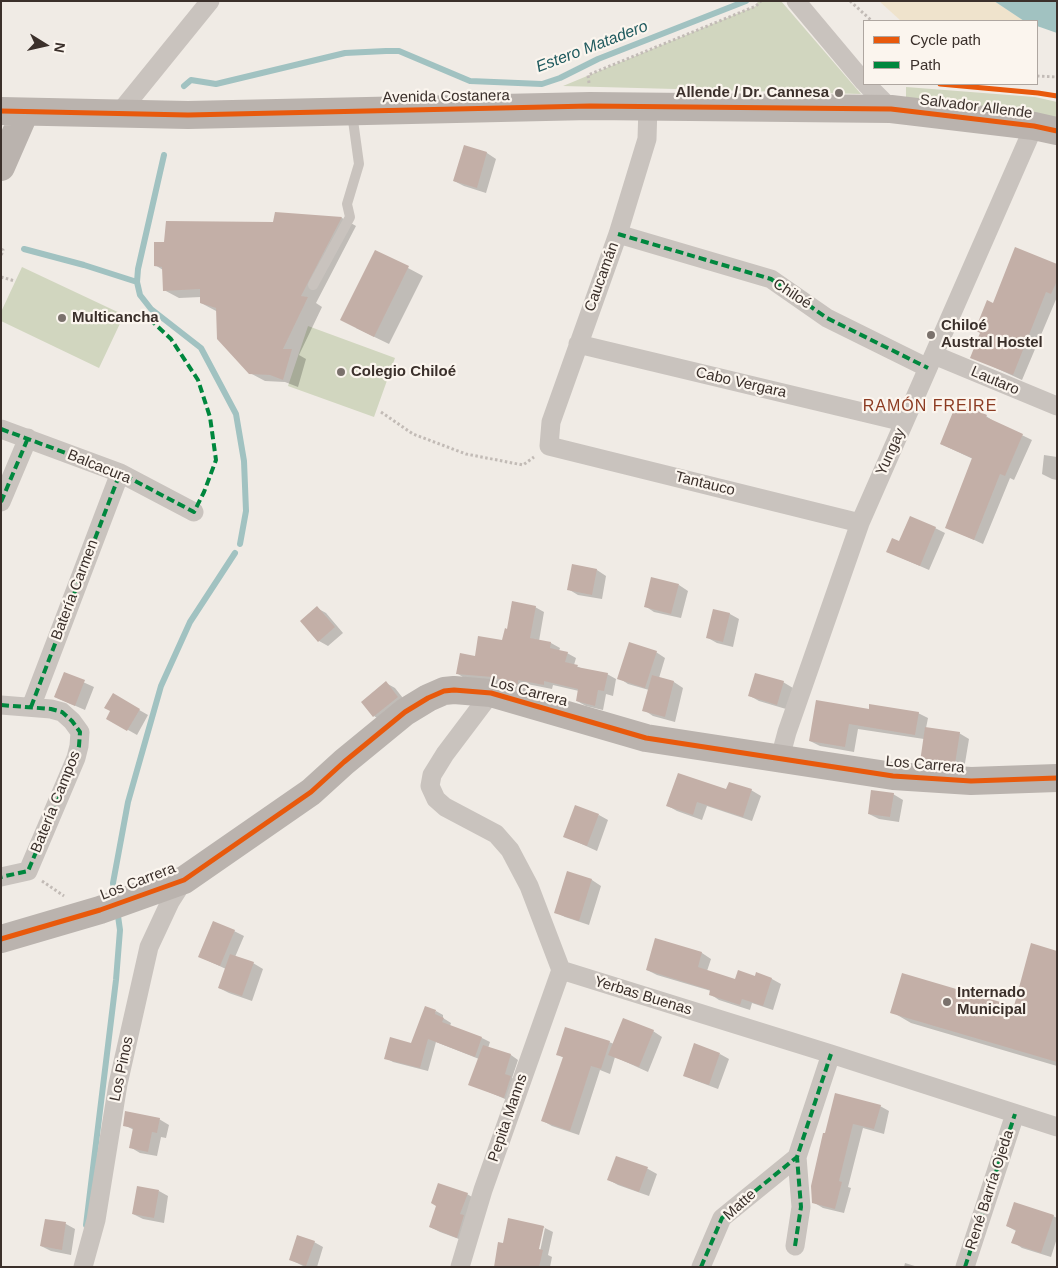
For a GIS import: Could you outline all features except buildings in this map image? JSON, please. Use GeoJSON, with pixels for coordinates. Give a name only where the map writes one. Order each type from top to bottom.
{"type":"FeatureCollection","features":[{"type":"Feature","properties":{"kind":"street"},"geometry":{"type":"LineString","coordinates":[[120,112],[210,1]]}},
{"type":"Feature","properties":{"kind":"street"},"geometry":{"type":"LineString","coordinates":[[796,1],[863,81]]}},
{"type":"Feature","properties":{"kind":"street"},"geometry":{"type":"LineString","coordinates":[[867,85],[891,109]]}},
{"type":"Feature","properties":{"kind":"street","name":"Avenida Costanera"},"geometry":{"type":"LineString","coordinates":[[13,112],[120,112],[188,115],[590,106],[891,109]]}},
{"type":"Feature","properties":{"kind":"street","name":"Caucamán"},"geometry":{"type":"LineString","coordinates":[[549,446],[551,422],[618,234],[647,140],[648,106]]}},
{"type":"Feature","properties":{"kind":"street","name":"Salvador Allende"},"geometry":{"type":"LineString","coordinates":[[891,109],[1045,128]]}},
{"type":"Feature","properties":{"kind":"street"},"geometry":{"type":"LineString","coordinates":[[1,167],[13,112]]}},
{"type":"Feature","properties":{"kind":"street","name":"Yungay"},"geometry":{"type":"LineString","coordinates":[[780,758],[787,732],[860,523],[931,362],[1045,128]]}},
{"type":"Feature","properties":{"kind":"street","name":"Chiloé"},"geometry":{"type":"LineString","coordinates":[[618,234],[771,279],[828,318],[931,362]]}},
{"type":"Feature","properties":{"kind":"street","name":"Cabo Vergara"},"geometry":{"type":"LineString","coordinates":[[578,344],[904,422]]}},
{"type":"Feature","properties":{"kind":"street","name":"Lautaro"},"geometry":{"type":"LineString","coordinates":[[931,362],[1057,406]]}},
{"type":"Feature","properties":{"kind":"street","name":"Balcacura"},"geometry":{"type":"LineString","coordinates":[[1,429],[120,473],[194,512]]}},
{"type":"Feature","properties":{"kind":"street"},"geometry":{"type":"LineString","coordinates":[[1,502],[28,438]]}},
{"type":"Feature","properties":{"kind":"street","name":"Tantauco"},"geometry":{"type":"LineString","coordinates":[[549,446],[860,523]]}},
{"type":"Feature","properties":{"kind":"street","name":"Batería Carmen"},"geometry":{"type":"LineString","coordinates":[[31,707],[120,473]]}},
{"type":"Feature","properties":{"kind":"street","name":"Los Carrera"},"geometry":{"type":"LineString","coordinates":[[1,938],[94,912],[184,880],[311,792],[344,762],[416,704],[444,691],[491,693],[646,738],[893,776],[971,781],[1057,778]]}},
{"type":"Feature","properties":{"kind":"street"},"geometry":{"type":"LineString","coordinates":[[491,693],[445,754],[432,775],[430,786],[436,799],[445,807],[496,834],[510,850],[530,886],[560,970]]}},
{"type":"Feature","properties":{"kind":"street"},"geometry":{"type":"LineString","coordinates":[[1,705],[31,707]]}},
{"type":"Feature","properties":{"kind":"street","name":"Batería Campos"},"geometry":{"type":"LineString","coordinates":[[28,871],[76,758],[80,732],[72,720],[62,712],[31,707]]}},
{"type":"Feature","properties":{"kind":"street"},"geometry":{"type":"LineString","coordinates":[[1,877],[28,871]]}},
{"type":"Feature","properties":{"kind":"street","name":"Los Pinos"},"geometry":{"type":"LineString","coordinates":[[83,1267],[96,1220],[118,1084],[150,947],[170,902],[184,880]]}},
{"type":"Feature","properties":{"kind":"street","name":"Yerbas Buenas"},"geometry":{"type":"LineString","coordinates":[[560,970],[831,1054],[1057,1127]]}},
{"type":"Feature","properties":{"kind":"street","name":"Pepita Manns"},"geometry":{"type":"LineString","coordinates":[[460,1267],[483,1190],[560,970]]}},
{"type":"Feature","properties":{"kind":"street"},"geometry":{"type":"LineString","coordinates":[[796,1246],[801,1207],[797,1157],[831,1054]]}},
{"type":"Feature","properties":{"kind":"street","name":"René Barría Ojeda"},"geometry":{"type":"LineString","coordinates":[[964,1267],[1015,1114]]}},
{"type":"Feature","properties":{"kind":"street","name":"Matte"},"geometry":{"type":"LineString","coordinates":[[701,1267],[722,1218],[797,1157]]}},
{"type":"Feature","properties":{"kind":"lane"},"geometry":{"type":"LineString","coordinates":[[313,285],[350,217],[347,204],[359,164],[352,111]]}},
{"type":"Feature","properties":{"kind":"path"},"geometry":{"type":"LineString","coordinates":[[590,106],[588,75],[756,6],[762,1]]}},
{"type":"Feature","properties":{"kind":"path"},"geometry":{"type":"LineString","coordinates":[[850,1],[871,20]]}},
{"type":"Feature","properties":{"kind":"path"},"geometry":{"type":"LineString","coordinates":[[1038,76],[1057,77]]}},
{"type":"Feature","properties":{"kind":"path"},"geometry":{"type":"LineString","coordinates":[[1,249],[3,250],[1,256]]}},
{"type":"Feature","properties":{"kind":"path"},"geometry":{"type":"LineString","coordinates":[[1,277],[15,281]]}},
{"type":"Feature","properties":{"kind":"path"},"geometry":{"type":"LineString","coordinates":[[380,412],[412,434],[466,454],[523,465],[549,446]]}},
{"type":"Feature","properties":{"kind":"path"},"geometry":{"type":"LineString","coordinates":[[28,871],[94,912]]}},
{"type":"Feature","properties":{"kind":"green space"},"geometry":{"type":"Polygon","coordinates":[[[758,1],[781,1],[861,94],[563,86],[756,6],[758,1]]]}},
{"type":"Feature","properties":{"kind":"green space"},"geometry":{"type":"Polygon","coordinates":[[[906,87],[1035,97],[1057,102],[1057,130],[906,105],[906,87]]]}},
{"type":"Feature","properties":{"kind":"green space","name":"Multicancha"},"geometry":{"type":"Polygon","coordinates":[[[22,267],[124,315],[99,368],[1,321],[1,312],[22,267]]]}},
{"type":"Feature","properties":{"kind":"green space","name":"Colegio Chiloé"},"geometry":{"type":"Polygon","coordinates":[[[308,326],[395,358],[374,417],[288,386],[308,326]]]}},
{"type":"Feature","properties":{"kind":"sand"},"geometry":{"type":"Polygon","coordinates":[[[879,1],[994,1],[1022,20],[900,20],[879,1]]]}},
{"type":"Feature","properties":{"kind":"water"},"geometry":{"type":"Polygon","coordinates":[[[994,1],[1057,1],[1057,33],[1038,26],[1038,20],[1022,20],[994,1]]]}},
{"type":"Feature","properties":{"kind":"waterway","name":"Estero Matadero"},"geometry":{"type":"LineString","coordinates":[[184,86],[191,80],[216,84],[345,53],[386,51],[399,51],[470,81],[542,84],[560,78],[598,59],[746,1]]}},
{"type":"Feature","properties":{"kind":"waterway","name":"Estero Matadero"},"geometry":{"type":"LineString","coordinates":[[164,155],[138,269],[137,282],[140,295],[151,309],[201,348],[236,414],[244,461],[246,511],[240,544]]}},
{"type":"Feature","properties":{"kind":"waterway"},"geometry":{"type":"LineString","coordinates":[[24,249],[137,282]]}},
{"type":"Feature","properties":{"kind":"waterway"},"geometry":{"type":"LineString","coordinates":[[115,897],[113,883],[128,802],[161,686],[190,622],[235,553]]}},
{"type":"Feature","properties":{"kind":"waterway"},"geometry":{"type":"LineString","coordinates":[[86,1225],[116,980],[120,930],[117,909]]}},
{"type":"Feature","properties":{"kind":"marked path"},"geometry":{"type":"LineString","coordinates":[[618,234],[771,279],[827,318],[928,368]]}},
{"type":"Feature","properties":{"kind":"marked path"},"geometry":{"type":"LineString","coordinates":[[1,429],[120,473],[194,512],[216,460],[210,417],[198,380],[171,339],[141,311]]}},
{"type":"Feature","properties":{"kind":"marked path"},"geometry":{"type":"LineString","coordinates":[[1,502],[28,438]]}},
{"type":"Feature","properties":{"kind":"marked path"},"geometry":{"type":"LineString","coordinates":[[31,707],[120,473]]}},
{"type":"Feature","properties":{"kind":"marked path"},"geometry":{"type":"LineString","coordinates":[[1,705],[51,709],[62,712],[80,732],[76,758],[28,871],[1,877]]}},
{"type":"Feature","properties":{"kind":"marked path"},"geometry":{"type":"LineString","coordinates":[[701,1267],[722,1218],[797,1157],[831,1054]]}},
{"type":"Feature","properties":{"kind":"marked path"},"geometry":{"type":"LineString","coordinates":[[965,1267],[1015,1114]]}},
{"type":"Feature","properties":{"kind":"marked path"},"geometry":{"type":"LineString","coordinates":[[795,1246],[801,1207],[797,1157]]}},
{"type":"Feature","properties":{"kind":"cycle path"},"geometry":{"type":"LineString","coordinates":[[951,85],[1057,96]]}},
{"type":"Feature","properties":{"kind":"cycle path"},"geometry":{"type":"LineString","coordinates":[[1,111],[188,115],[590,106],[891,109],[1034,126],[1057,131]]}},
{"type":"Feature","properties":{"kind":"cycle path"},"geometry":{"type":"LineString","coordinates":[[1,939],[100,910],[184,880],[311,792],[405,712],[444,691],[491,693],[646,738],[893,776],[971,781],[1057,778]]}},
{"type":"Feature","properties":{"kind":"place","name":"Allende / Dr. Cannesa"},"geometry":{"type":"Point","coordinates":[839,93]}},
{"type":"Feature","properties":{"kind":"place","name":"Multicancha"},"geometry":{"type":"Point","coordinates":[62,318]}},
{"type":"Feature","properties":{"kind":"place","name":"Chiloé Austral Hostel"},"geometry":{"type":"Point","coordinates":[931,335]}},
{"type":"Feature","properties":{"kind":"place","name":"Colegio Chiloé"},"geometry":{"type":"Point","coordinates":[341,372]}},
{"type":"Feature","properties":{"kind":"place","name":"Internado Municipal"},"geometry":{"type":"Point","coordinates":[947,1002]}},
{"type":"Feature","properties":{"kind":"district","name":"RAMÓN FREIRE"},"geometry":{"type":"Point","coordinates":[930,407]}}]}
